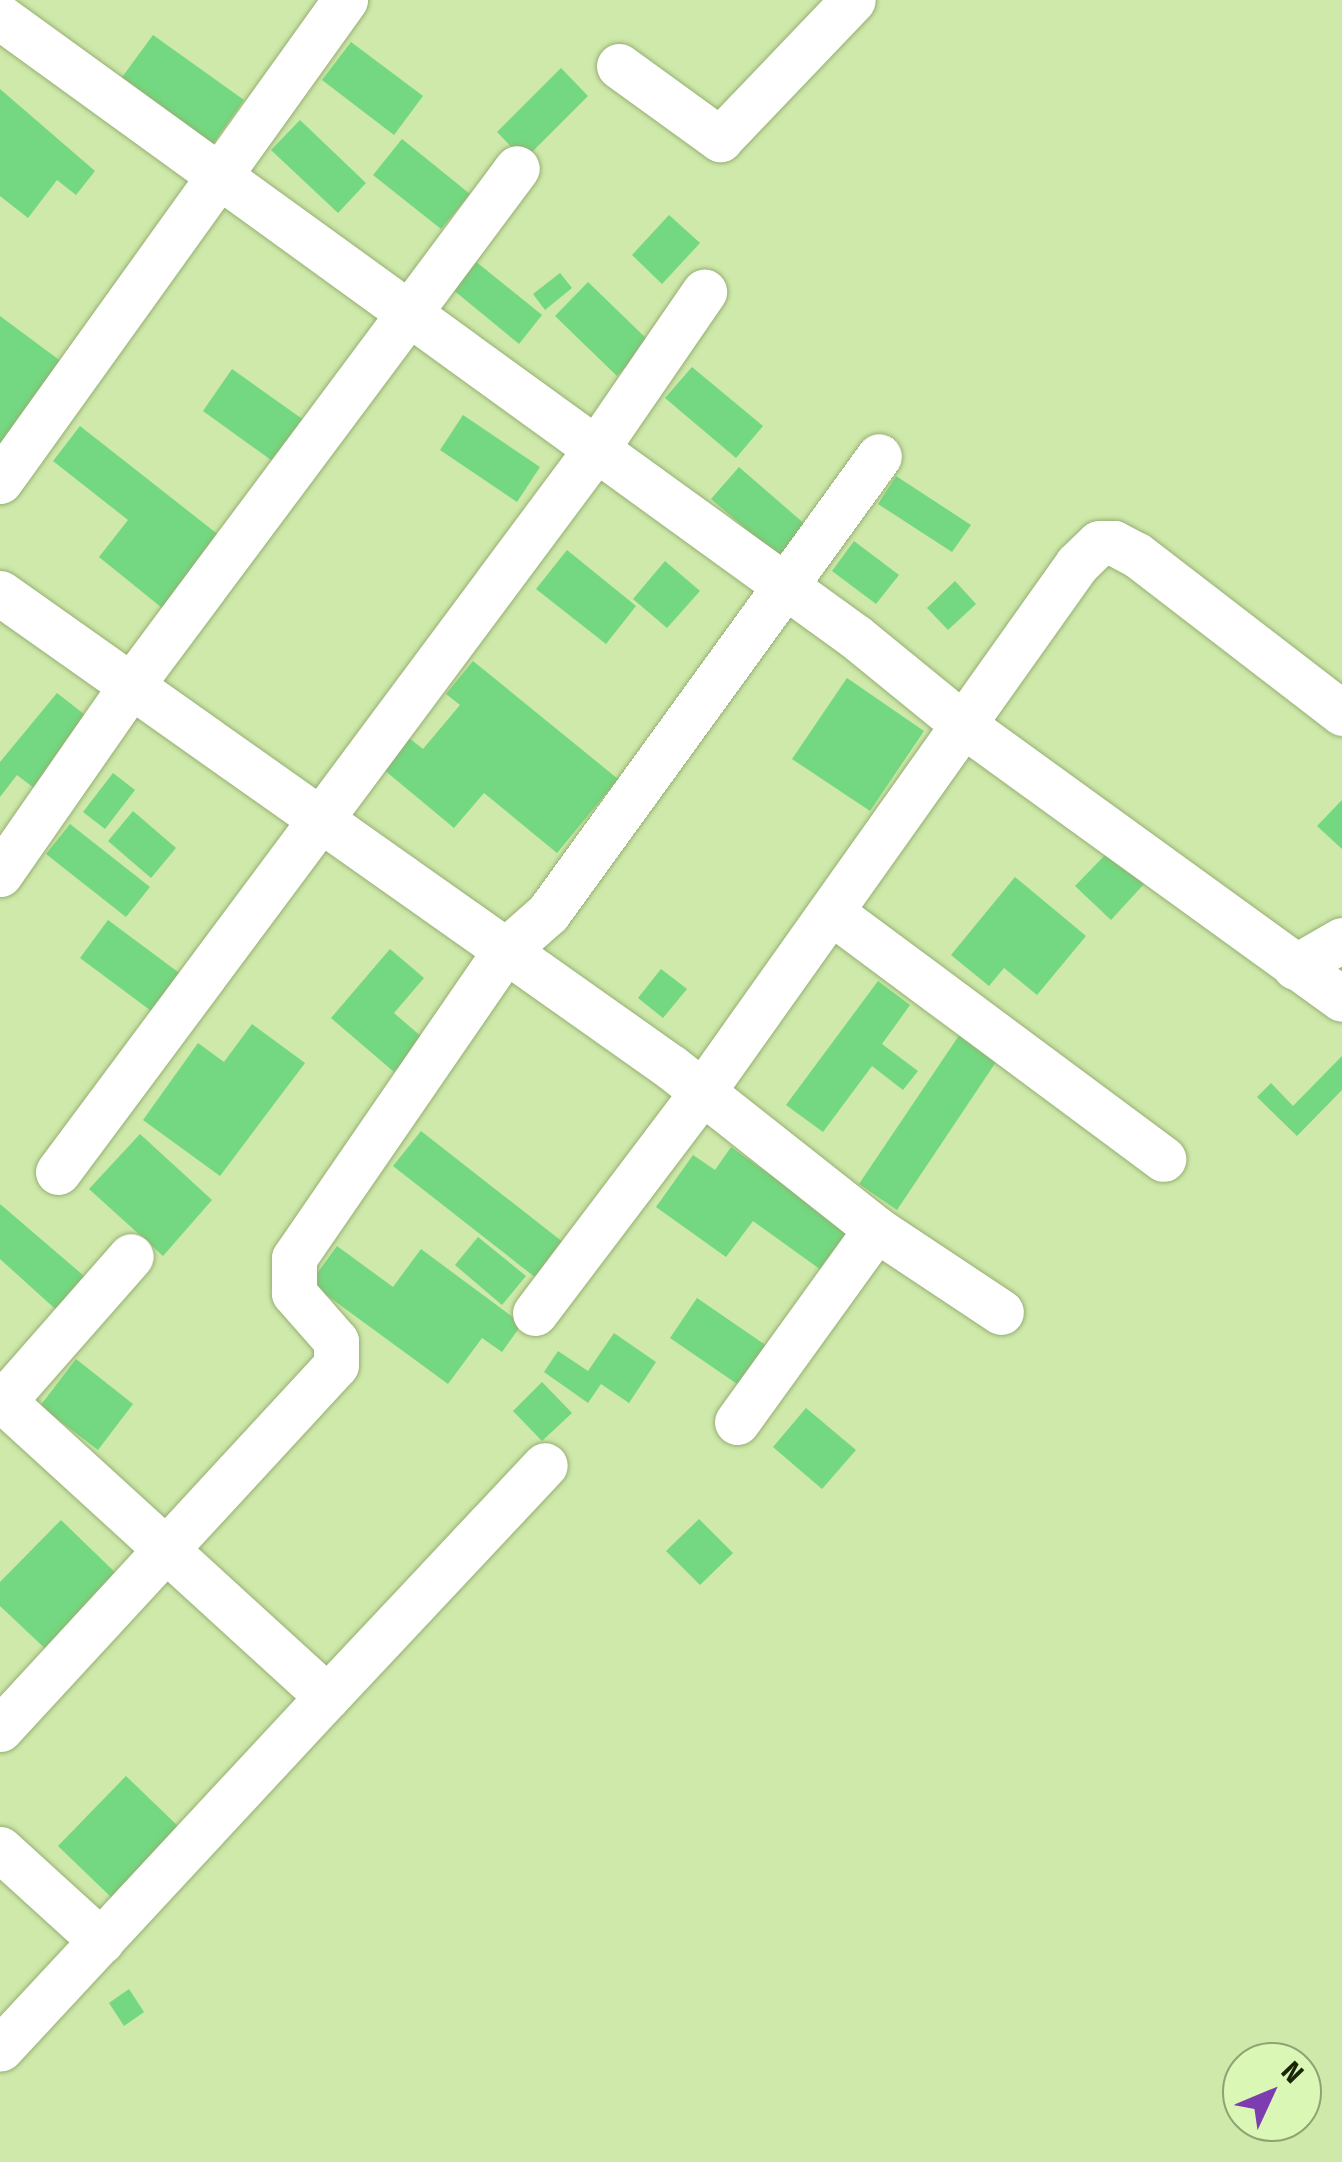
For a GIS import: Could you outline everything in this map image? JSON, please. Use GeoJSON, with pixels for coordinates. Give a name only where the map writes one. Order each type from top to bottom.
{"type":"FeatureCollection","features":[{"type":"Feature","properties":{"kind":"street"},"geometry":{"type":"LineString","coordinates":[[10,0],[0,15],[786,587],[965,726],[1342,999]]}},
{"type":"Feature","properties":{"kind":"street"},"geometry":{"type":"LineString","coordinates":[[0,481],[346,0]]}},
{"type":"Feature","properties":{"kind":"street"},"geometry":{"type":"LineString","coordinates":[[618,66],[720,139],[853,0]]}},
{"type":"Feature","properties":{"kind":"street"},"geometry":{"type":"LineString","coordinates":[[0,874],[130,687],[410,316],[516,168]]}},
{"type":"Feature","properties":{"kind":"street"},"geometry":{"type":"LineString","coordinates":[[58,1172],[596,449],[704,292]]}},
{"type":"Feature","properties":{"kind":"street"},"geometry":{"type":"LineString","coordinates":[[0,1728],[170,1552],[336,1366],[336,1342],[294,1292],[294,1258],[505,951],[548,913],[879,456]]}},
{"type":"Feature","properties":{"kind":"street"},"geometry":{"type":"LineString","coordinates":[[535,1313],[703,1091],[1077,564],[1099,543],[1114,543],[1138,555],[1342,713]]}},
{"type":"Feature","properties":{"kind":"street"},"geometry":{"type":"LineString","coordinates":[[0,593],[703,1091],[876,1229],[1001,1312]]}},
{"type":"Feature","properties":{"kind":"street"},"geometry":{"type":"LineString","coordinates":[[831,912],[1163,1159]]}},
{"type":"Feature","properties":{"kind":"street"},"geometry":{"type":"LineString","coordinates":[[1294,967],[1342,940]]}},
{"type":"Feature","properties":{"kind":"street"},"geometry":{"type":"LineString","coordinates":[[737,1422],[876,1229]]}},
{"type":"Feature","properties":{"kind":"street"},"geometry":{"type":"LineString","coordinates":[[131,1256],[1,1401],[327,1696]]}},
{"type":"Feature","properties":{"kind":"street"},"geometry":{"type":"LineString","coordinates":[[0,2049],[545,1465]]}},
{"type":"Feature","properties":{"kind":"street"},"geometry":{"type":"LineString","coordinates":[[0,1848],[101,1941]]}},
{"type":"Feature","properties":{"kind":"building"},"geometry":{"type":"Polygon","coordinates":[[[153,35],[244,100],[212,145],[120,80],[153,35]]]}},
{"type":"Feature","properties":{"kind":"building"},"geometry":{"type":"Polygon","coordinates":[[[351,42],[423,96],[394,135],[322,80],[351,42]]]}},
{"type":"Feature","properties":{"kind":"building"},"geometry":{"type":"Polygon","coordinates":[[[561,68],[588,96],[524,160],[497,132],[561,68]]]}},
{"type":"Feature","properties":{"kind":"building"},"geometry":{"type":"Polygon","coordinates":[[[0,89],[95,171],[76,195],[57,180],[28,218],[0,196],[0,89]]]}},
{"type":"Feature","properties":{"kind":"building"},"geometry":{"type":"Polygon","coordinates":[[[300,120],[366,183],[338,213],[271,150],[300,120]]]}},
{"type":"Feature","properties":{"kind":"building"},"geometry":{"type":"Polygon","coordinates":[[[402,139],[470,194],[441,229],[373,175],[402,139]]]}},
{"type":"Feature","properties":{"kind":"building"},"geometry":{"type":"Polygon","coordinates":[[[669,215],[700,243],[662,284],[632,255],[669,215]]]}},
{"type":"Feature","properties":{"kind":"building"},"geometry":{"type":"Polygon","coordinates":[[[469,256],[542,315],[519,344],[446,284],[469,256]]]}},
{"type":"Feature","properties":{"kind":"building"},"geometry":{"type":"Polygon","coordinates":[[[560,273],[572,288],[545,310],[533,294],[560,273]]]}},
{"type":"Feature","properties":{"kind":"building"},"geometry":{"type":"Polygon","coordinates":[[[588,282],[650,342],[617,376],[555,316],[588,282]]]}},
{"type":"Feature","properties":{"kind":"building"},"geometry":{"type":"Polygon","coordinates":[[[0,316],[66,365],[0,451],[0,316]]]}},
{"type":"Feature","properties":{"kind":"building"},"geometry":{"type":"Polygon","coordinates":[[[692,367],[763,426],[736,458],[665,398],[692,367]]]}},
{"type":"Feature","properties":{"kind":"building"},"geometry":{"type":"Polygon","coordinates":[[[232,369],[308,423],[278,465],[203,411],[232,369]]]}},
{"type":"Feature","properties":{"kind":"building"},"geometry":{"type":"Polygon","coordinates":[[[463,415],[540,467],[517,502],[440,450],[463,415]]]}},
{"type":"Feature","properties":{"kind":"building"},"geometry":{"type":"Polygon","coordinates":[[[80,426],[220,536],[172,616],[99,557],[128,520],[53,461],[80,426]]]}},
{"type":"Feature","properties":{"kind":"building"},"geometry":{"type":"Polygon","coordinates":[[[739,467],[807,526],[780,558],[711,499],[739,467]]]}},
{"type":"Feature","properties":{"kind":"building"},"geometry":{"type":"Polygon","coordinates":[[[896,476],[971,525],[952,552],[878,504],[896,476]]]}},
{"type":"Feature","properties":{"kind":"building"},"geometry":{"type":"Polygon","coordinates":[[[854,541],[899,575],[876,604],[832,571],[854,541]]]}},
{"type":"Feature","properties":{"kind":"building"},"geometry":{"type":"Polygon","coordinates":[[[567,550],[636,606],[606,644],[536,589],[567,550]]]}},
{"type":"Feature","properties":{"kind":"building"},"geometry":{"type":"Polygon","coordinates":[[[665,561],[700,591],[667,628],[633,599],[665,561]]]}},
{"type":"Feature","properties":{"kind":"building"},"geometry":{"type":"Polygon","coordinates":[[[955,581],[976,604],[948,630],[927,608],[955,581]]]}},
{"type":"Feature","properties":{"kind":"building"},"geometry":{"type":"Polygon","coordinates":[[[473,661],[618,779],[557,853],[484,793],[454,828],[383,769],[409,738],[423,749],[460,705],[446,694],[473,661]]]}},
{"type":"Feature","properties":{"kind":"building"},"geometry":{"type":"Polygon","coordinates":[[[847,678],[924,731],[870,811],[792,759],[847,678]]]}},
{"type":"Feature","properties":{"kind":"building"},"geometry":{"type":"Polygon","coordinates":[[[57,693],[98,725],[43,795],[17,775],[0,797],[0,762],[57,693]]]}},
{"type":"Feature","properties":{"kind":"building"},"geometry":{"type":"Polygon","coordinates":[[[113,773],[135,790],[105,829],[83,812],[113,773]]]}},
{"type":"Feature","properties":{"kind":"building"},"geometry":{"type":"Polygon","coordinates":[[[1342,800],[1342,849],[1317,826],[1342,800]]]}},
{"type":"Feature","properties":{"kind":"building"},"geometry":{"type":"Polygon","coordinates":[[[133,811],[176,848],[151,878],[108,841],[133,811]]]}},
{"type":"Feature","properties":{"kind":"building"},"geometry":{"type":"Polygon","coordinates":[[[70,824],[150,887],[126,917],[46,854],[70,824]]]}},
{"type":"Feature","properties":{"kind":"building"},"geometry":{"type":"Polygon","coordinates":[[[1109,851],[1144,884],[1111,920],[1075,886],[1109,851]]]}},
{"type":"Feature","properties":{"kind":"building"},"geometry":{"type":"Polygon","coordinates":[[[1015,877],[1086,936],[1037,995],[1004,968],[989,986],[951,955],[1015,877]]]}},
{"type":"Feature","properties":{"kind":"building"},"geometry":{"type":"Polygon","coordinates":[[[108,920],[186,978],[158,1016],[80,958],[108,920]]]}},
{"type":"Feature","properties":{"kind":"building"},"geometry":{"type":"Polygon","coordinates":[[[390,949],[424,978],[394,1013],[423,1038],[394,1072],[331,1018],[390,949]]]}},
{"type":"Feature","properties":{"kind":"building"},"geometry":{"type":"Polygon","coordinates":[[[661,969],[687,989],[663,1018],[638,998],[661,969]]]}},
{"type":"Feature","properties":{"kind":"building"},"geometry":{"type":"Polygon","coordinates":[[[878,981],[910,1005],[882,1044],[918,1071],[903,1090],[872,1066],[823,1132],[786,1105],[878,981]]]}},
{"type":"Feature","properties":{"kind":"building"},"geometry":{"type":"Polygon","coordinates":[[[252,1024],[305,1063],[220,1176],[143,1120],[198,1043],[224,1062],[252,1024]]]}},
{"type":"Feature","properties":{"kind":"building"},"geometry":{"type":"Polygon","coordinates":[[[960,1034],[998,1059],[897,1210],[859,1184],[960,1034]]]}},
{"type":"Feature","properties":{"kind":"building"},"geometry":{"type":"Polygon","coordinates":[[[1342,1056],[1342,1090],[1297,1136],[1257,1097],[1271,1083],[1293,1106],[1342,1056]]]}},
{"type":"Feature","properties":{"kind":"building"},"geometry":{"type":"Polygon","coordinates":[[[421,1131],[573,1250],[545,1285],[393,1166],[421,1131]]]}},
{"type":"Feature","properties":{"kind":"building"},"geometry":{"type":"Polygon","coordinates":[[[140,1134],[212,1200],[163,1256],[89,1189],[140,1134]]]}},
{"type":"Feature","properties":{"kind":"building"},"geometry":{"type":"Polygon","coordinates":[[[731,1147],[856,1236],[828,1275],[753,1221],[726,1257],[656,1207],[693,1155],[715,1170],[731,1147]]]}},
{"type":"Feature","properties":{"kind":"building"},"geometry":{"type":"Polygon","coordinates":[[[0,1204],[91,1282],[62,1315],[0,1259],[0,1204]]]}},
{"type":"Feature","properties":{"kind":"building"},"geometry":{"type":"Polygon","coordinates":[[[478,1237],[526,1276],[502,1305],[455,1265],[478,1237]]]}},
{"type":"Feature","properties":{"kind":"building"},"geometry":{"type":"Polygon","coordinates":[[[337,1246],[393,1287],[421,1249],[522,1324],[502,1352],[482,1338],[448,1384],[310,1283],[337,1246]]]}},
{"type":"Feature","properties":{"kind":"building"},"geometry":{"type":"Polygon","coordinates":[[[697,1298],[770,1348],[743,1388],[670,1338],[697,1298]]]}},
{"type":"Feature","properties":{"kind":"building"},"geometry":{"type":"Polygon","coordinates":[[[614,1333],[656,1362],[629,1403],[601,1384],[588,1403],[544,1372],[558,1351],[588,1371],[614,1333]]]}},
{"type":"Feature","properties":{"kind":"building"},"geometry":{"type":"Polygon","coordinates":[[[76,1359],[133,1404],[98,1450],[40,1406],[76,1359]]]}},
{"type":"Feature","properties":{"kind":"building"},"geometry":{"type":"Polygon","coordinates":[[[542,1382],[572,1413],[542,1441],[513,1411],[542,1382]]]}},
{"type":"Feature","properties":{"kind":"building"},"geometry":{"type":"Polygon","coordinates":[[[806,1408],[856,1450],[822,1489],[773,1447],[806,1408]]]}},
{"type":"Feature","properties":{"kind":"building"},"geometry":{"type":"Polygon","coordinates":[[[699,1519],[733,1553],[700,1585],[666,1551],[699,1519]]]}},
{"type":"Feature","properties":{"kind":"building"},"geometry":{"type":"Polygon","coordinates":[[[61,1520],[124,1581],[52,1655],[0,1606],[0,1582],[61,1520]]]}},
{"type":"Feature","properties":{"kind":"building"},"geometry":{"type":"Polygon","coordinates":[[[126,1776],[181,1829],[113,1899],[58,1846],[126,1776]]]}},
{"type":"Feature","properties":{"kind":"building"},"geometry":{"type":"Polygon","coordinates":[[[129,1989],[144,2012],[124,2026],[109,2003],[129,1989]]]}}]}
